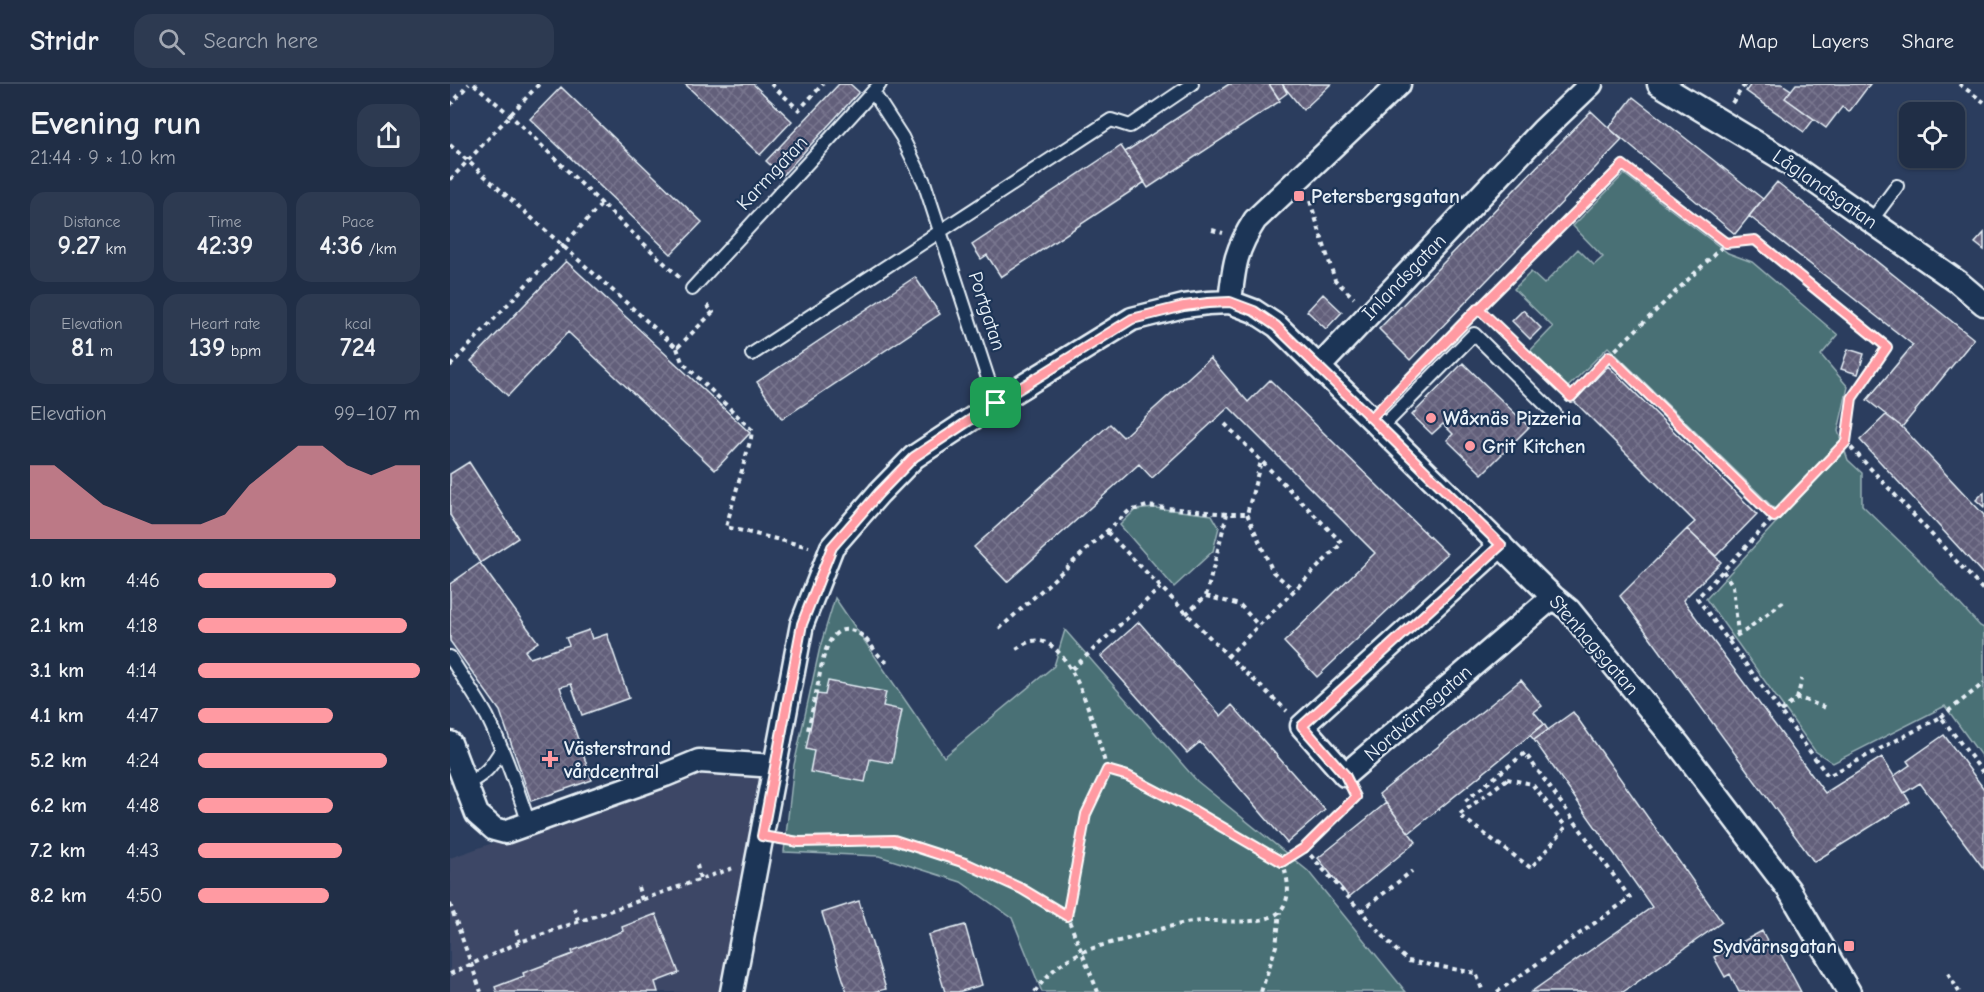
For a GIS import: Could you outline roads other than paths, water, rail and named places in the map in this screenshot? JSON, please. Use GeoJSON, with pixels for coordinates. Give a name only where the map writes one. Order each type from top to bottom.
{"type":"FeatureCollection","features":[{"type":"Feature","properties":{"kind":"street"},"geometry":{"type":"LineString","coordinates":[[732,992],[802,624],[832,547],[914,457],[1132,319],[1184,306],[1230,302],[1234,261],[1242,240],[1255,220],[1400,84]]}},
{"type":"Feature","properties":{"kind":"street","name":"Inlandsgatan"},"geometry":{"type":"LineString","coordinates":[[1319,367],[1542,131],[1591,84]]}},
{"type":"Feature","properties":{"kind":"street","name":"Låglandsgatan"},"geometry":{"type":"LineString","coordinates":[[1659,84],[1778,156],[1958,282],[1984,304]]}},
{"type":"Feature","properties":{"kind":"street","name":"Stenhagsgatan"},"geometry":{"type":"LineString","coordinates":[[1230,302],[1254,311],[1276,326],[1553,597],[1569,610],[1670,735],[1789,890],[1849,992]]}},
{"type":"Feature","properties":{"kind":"street","name":"Nordvärnsgatan"},"geometry":{"type":"LineString","coordinates":[[1501,545],[1302,726],[1345,775],[1553,597]]}},
{"type":"Feature","properties":{"kind":"street"},"geometry":{"type":"LineString","coordinates":[[450,743],[477,814],[494,830],[505,831],[699,761],[774,766]]}},
{"type":"Feature","properties":{"kind":"lane"},"geometry":{"type":"LineString","coordinates":[[752,354],[1112,120],[1130,126],[1192,84]]}},
{"type":"Feature","properties":{"kind":"lane","name":"Portgatan"},"geometry":{"type":"LineString","coordinates":[[876,88],[924,182],[996,403]]}},
{"type":"Feature","properties":{"kind":"lane","name":"Karmgatan"},"geometry":{"type":"LineString","coordinates":[[692,289],[876,88]]}},
{"type":"Feature","properties":{"kind":"lane"},"geometry":{"type":"LineString","coordinates":[[1870,221],[1897,186]]}},
{"type":"Feature","properties":{"kind":"lane"},"geometry":{"type":"LineString","coordinates":[[1382,428],[1474,334],[1558,411]]}},
{"type":"Feature","properties":{"kind":"lane"},"geometry":{"type":"LineString","coordinates":[[450,657],[486,714],[502,749],[529,824]]}},
{"type":"Feature","properties":{"kind":"lane"},"geometry":{"type":"LineString","coordinates":[[466,784],[486,773],[502,749]]}},
{"type":"Feature","properties":{"kind":"place","name":"Petersbergsgatan"},"geometry":{"type":"Point","coordinates":[1299,196]}},
{"type":"Feature","properties":{"kind":"place","name":"Wåxnäs Pizzeria"},"geometry":{"type":"Point","coordinates":[1431,418]}},
{"type":"Feature","properties":{"kind":"place","name":"Grit Kitchen"},"geometry":{"type":"Point","coordinates":[1470,446]}},
{"type":"Feature","properties":{"kind":"place","name":"Västerstrand vårdcentral"},"geometry":{"type":"Point","coordinates":[550,759]}},
{"type":"Feature","properties":{"kind":"place","name":"Sydvärnsgatan"},"geometry":{"type":"Point","coordinates":[1849,946]}}]}
